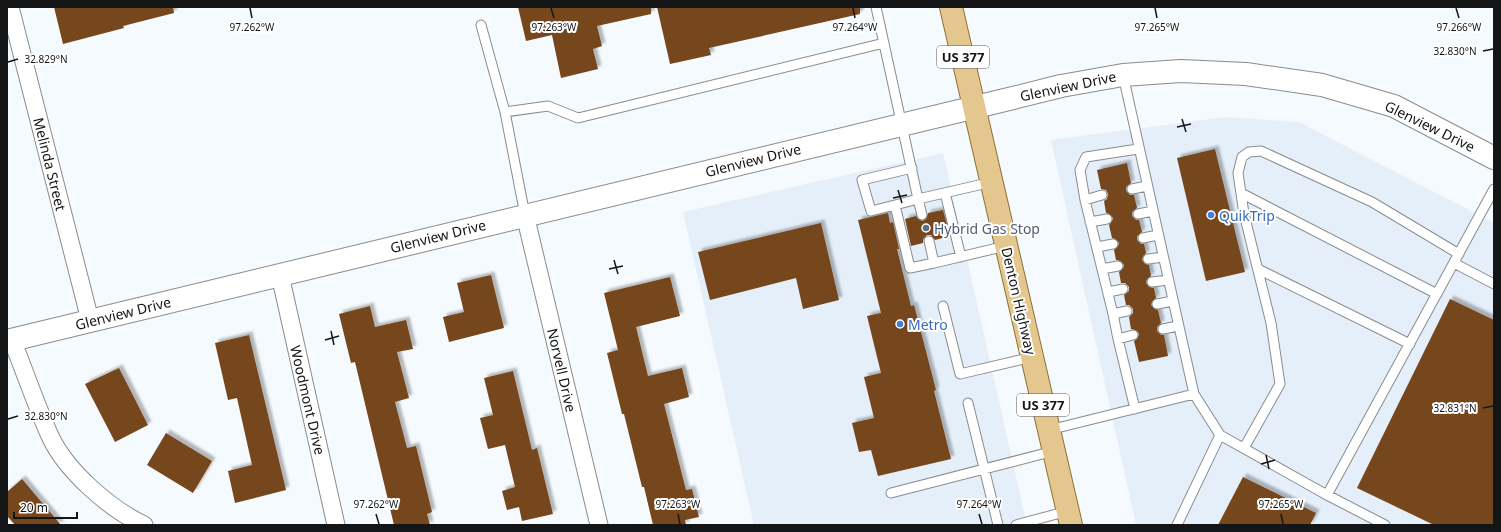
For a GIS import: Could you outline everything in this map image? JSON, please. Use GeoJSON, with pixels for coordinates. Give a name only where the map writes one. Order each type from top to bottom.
{"type":"FeatureCollection","features":[{"type":"Feature","properties":{"kind":"main road","name":"Denton Highway"},"geometry":{"type":"LineString","coordinates":[[951,7],[1069,518]]}},
{"type":"Feature","properties":{"kind":"main road","name":"Glenview Drive"},"geometry":{"type":"LineString","coordinates":[[10,340],[902,124],[1061,86],[1123,74],[1180,71],[1238,74],[1322,85],[1394,106],[1494,158]]}},
{"type":"Feature","properties":{"kind":"street","name":"Melinda Street"},"geometry":{"type":"LineString","coordinates":[[10,7],[90,320]]}},
{"type":"Feature","properties":{"kind":"street","name":"Norvell Drive"},"geometry":{"type":"LineString","coordinates":[[525,215],[599,525]]}},
{"type":"Feature","properties":{"kind":"street","name":"Woodmont Drive"},"geometry":{"type":"LineString","coordinates":[[280,275],[336,525]]}},
{"type":"Feature","properties":{"kind":"street"},"geometry":{"type":"LineString","coordinates":[[10,340],[51,437],[72,469],[102,498],[144,525]]}},
{"type":"Feature","properties":{"kind":"lane"},"geometry":{"type":"LineString","coordinates":[[876,7],[922,215]]}},
{"type":"Feature","properties":{"kind":"lane"},"geometry":{"type":"LineString","coordinates":[[481,24],[505,112],[525,215]]}},
{"type":"Feature","properties":{"kind":"lane"},"geometry":{"type":"LineString","coordinates":[[505,112],[548,106],[578,118],[884,43]]}},
{"type":"Feature","properties":{"kind":"lane"},"geometry":{"type":"LineString","coordinates":[[1123,74],[1138,148],[1194,394],[1220,435],[1327,495],[1385,525]]}},
{"type":"Feature","properties":{"kind":"lane"},"geometry":{"type":"LineString","coordinates":[[1134,409],[1108,292],[1085,200],[1080,170],[1086,158],[1138,148]]}},
{"type":"Feature","properties":{"kind":"lane"},"geometry":{"type":"LineString","coordinates":[[1244,448],[1280,384],[1271,323],[1244,214],[1238,173],[1242,157],[1249,152],[1261,152],[1372,202],[1459,254]]}},
{"type":"Feature","properties":{"kind":"lane"},"geometry":{"type":"LineString","coordinates":[[912,168],[862,180],[871,211],[992,182]]}},
{"type":"Feature","properties":{"kind":"lane"},"geometry":{"type":"LineString","coordinates":[[1132,189],[1147,186]]}},
{"type":"Feature","properties":{"kind":"lane"},"geometry":{"type":"LineString","coordinates":[[1327,495],[1494,189]]}},
{"type":"Feature","properties":{"kind":"lane"},"geometry":{"type":"LineString","coordinates":[[945,193],[961,257]]}},
{"type":"Feature","properties":{"kind":"lane"},"geometry":{"type":"LineString","coordinates":[[1241,193],[1437,294]]}},
{"type":"Feature","properties":{"kind":"lane"},"geometry":{"type":"LineString","coordinates":[[1085,200],[1102,195]]}},
{"type":"Feature","properties":{"kind":"lane"},"geometry":{"type":"LineString","coordinates":[[895,205],[910,268],[1006,246]]}},
{"type":"Feature","properties":{"kind":"lane"},"geometry":{"type":"LineString","coordinates":[[1138,214],[1153,211]]}},
{"type":"Feature","properties":{"kind":"lane"},"geometry":{"type":"LineString","coordinates":[[1090,222],[1107,219]]}},
{"type":"Feature","properties":{"kind":"lane"},"geometry":{"type":"LineString","coordinates":[[1143,238],[1158,235]]}},
{"type":"Feature","properties":{"kind":"lane"},"geometry":{"type":"LineString","coordinates":[[929,241],[934,263]]}},
{"type":"Feature","properties":{"kind":"lane"},"geometry":{"type":"LineString","coordinates":[[1097,247],[1113,244]]}},
{"type":"Feature","properties":{"kind":"lane"},"geometry":{"type":"LineString","coordinates":[[1148,259],[1163,257]]}},
{"type":"Feature","properties":{"kind":"lane"},"geometry":{"type":"LineString","coordinates":[[1454,263],[1494,284]]}},
{"type":"Feature","properties":{"kind":"lane"},"geometry":{"type":"LineString","coordinates":[[1102,269],[1118,266]]}},
{"type":"Feature","properties":{"kind":"lane"},"geometry":{"type":"LineString","coordinates":[[1258,269],[1410,344]]}},
{"type":"Feature","properties":{"kind":"lane"},"geometry":{"type":"LineString","coordinates":[[1152,282],[1168,280]]}},
{"type":"Feature","properties":{"kind":"lane"},"geometry":{"type":"LineString","coordinates":[[1108,292],[1123,289]]}},
{"type":"Feature","properties":{"kind":"lane"},"geometry":{"type":"LineString","coordinates":[[1157,304],[1173,301]]}},
{"type":"Feature","properties":{"kind":"lane"},"geometry":{"type":"LineString","coordinates":[[943,306],[960,374],[1032,356]]}},
{"type":"Feature","properties":{"kind":"lane"},"geometry":{"type":"LineString","coordinates":[[1113,314],[1127,311]]}},
{"type":"Feature","properties":{"kind":"lane"},"geometry":{"type":"LineString","coordinates":[[1162,329],[1178,326]]}},
{"type":"Feature","properties":{"kind":"lane"},"geometry":{"type":"LineString","coordinates":[[1118,339],[1133,335]]}},
{"type":"Feature","properties":{"kind":"lane"},"geometry":{"type":"LineString","coordinates":[[1049,430],[1194,394]]}},
{"type":"Feature","properties":{"kind":"lane"},"geometry":{"type":"LineString","coordinates":[[968,403],[998,525]]}},
{"type":"Feature","properties":{"kind":"lane"},"geometry":{"type":"LineString","coordinates":[[1177,525],[1220,435]]}},
{"type":"Feature","properties":{"kind":"lane"},"geometry":{"type":"LineString","coordinates":[[891,493],[1054,451]]}},
{"type":"Feature","properties":{"kind":"lane"},"geometry":{"type":"LineString","coordinates":[[1016,525],[1069,518]]}},
{"type":"Feature","properties":{"kind":"shaded area"},"geometry":{"type":"Polygon","coordinates":[[[1225,117],[1299,122],[1494,223],[1494,525],[1136,525],[1051,140],[1225,117]]]}},
{"type":"Feature","properties":{"kind":"shaded area"},"geometry":{"type":"Polygon","coordinates":[[[943,153],[1027,525],[754,525],[683,212],[943,153]]]}},
{"type":"Feature","properties":{"kind":"building"},"geometry":{"type":"Polygon","coordinates":[[[54,7],[173,7],[174,13],[63,44],[54,7]]]}},
{"type":"Feature","properties":{"kind":"building"},"geometry":{"type":"Polygon","coordinates":[[[518,7],[651,7],[651,14],[597,26],[602,46],[593,49],[598,69],[561,78],[552,35],[526,41],[518,7]]]}},
{"type":"Feature","properties":{"kind":"building"},"geometry":{"type":"Polygon","coordinates":[[[657,7],[860,7],[860,14],[709,48],[711,55],[670,64],[657,7]]]}},
{"type":"Feature","properties":{"kind":"building","name":"QuikTrip"},"geometry":{"type":"Polygon","coordinates":[[[1215,149],[1245,272],[1206,281],[1177,158],[1215,149]]]}},
{"type":"Feature","properties":{"kind":"building"},"geometry":{"type":"Polygon","coordinates":[[[1127,163],[1131,183],[1126,187],[1126,191],[1130,195],[1134,195],[1137,208],[1132,212],[1132,216],[1136,220],[1139,220],[1142,232],[1137,236],[1137,240],[1141,244],[1144,244],[1146,253],[1142,260],[1145,264],[1149,265],[1151,276],[1147,279],[1146,283],[1149,287],[1154,288],[1156,298],[1151,305],[1158,310],[1161,323],[1157,327],[1157,331],[1161,335],[1164,335],[1168,356],[1139,362],[1134,341],[1137,339],[1139,334],[1137,331],[1131,329],[1129,317],[1133,313],[1133,309],[1129,305],[1126,305],[1124,295],[1129,291],[1129,287],[1125,283],[1121,283],[1119,272],[1124,265],[1120,261],[1116,260],[1114,250],[1119,243],[1112,238],[1109,225],[1113,218],[1106,213],[1104,201],[1107,199],[1108,194],[1106,190],[1101,189],[1097,170],[1127,163]]]}},
{"type":"Feature","properties":{"kind":"building"},"geometry":{"type":"Polygon","coordinates":[[[943,210],[950,236],[935,240],[931,235],[927,235],[923,239],[923,243],[911,246],[905,219],[916,216],[918,219],[923,221],[926,219],[928,213],[943,210]]]}},
{"type":"Feature","properties":{"kind":"building"},"geometry":{"type":"Polygon","coordinates":[[[888,213],[890,223],[893,222],[899,249],[897,249],[911,306],[914,305],[936,390],[934,391],[951,459],[878,476],[871,450],[859,452],[852,423],[874,418],[864,377],[881,373],[867,316],[881,313],[858,220],[888,213]]]}},
{"type":"Feature","properties":{"kind":"building"},"geometry":{"type":"Polygon","coordinates":[[[821,223],[839,300],[803,309],[796,278],[710,300],[698,252],[821,223]]]}},
{"type":"Feature","properties":{"kind":"building"},"geometry":{"type":"Polygon","coordinates":[[[491,275],[504,328],[449,342],[443,317],[464,312],[457,283],[491,275]]]}},
{"type":"Feature","properties":{"kind":"building"},"geometry":{"type":"Polygon","coordinates":[[[670,277],[680,316],[636,327],[648,376],[682,368],[689,397],[664,404],[686,490],[692,489],[699,517],[685,520],[686,525],[653,525],[624,414],[622,414],[607,353],[618,350],[604,293],[670,277]]]}},
{"type":"Feature","properties":{"kind":"building"},"geometry":{"type":"Polygon","coordinates":[[[1450,299],[1494,320],[1494,525],[1434,525],[1357,488],[1450,299]]]}},
{"type":"Feature","properties":{"kind":"building"},"geometry":{"type":"Polygon","coordinates":[[[370,306],[375,327],[406,320],[413,349],[397,352],[409,398],[395,402],[407,448],[416,446],[432,512],[427,514],[430,525],[394,525],[355,362],[351,363],[339,314],[370,306]]]}},
{"type":"Feature","properties":{"kind":"building"},"geometry":{"type":"Polygon","coordinates":[[[249,335],[286,490],[235,503],[228,471],[252,465],[237,398],[228,400],[215,343],[249,335]]]}},
{"type":"Feature","properties":{"kind":"building"},"geometry":{"type":"Polygon","coordinates":[[[119,368],[148,425],[115,442],[85,384],[119,368]]]}},
{"type":"Feature","properties":{"kind":"building"},"geometry":{"type":"Polygon","coordinates":[[[513,371],[532,450],[537,448],[553,514],[522,521],[519,507],[507,510],[502,491],[515,487],[505,445],[488,449],[480,418],[493,415],[484,378],[513,371]]]}},
{"type":"Feature","properties":{"kind":"building"},"geometry":{"type":"Polygon","coordinates":[[[166,433],[212,461],[193,493],[147,465],[166,433]]]}},
{"type":"Feature","properties":{"kind":"building"},"geometry":{"type":"Polygon","coordinates":[[[1243,477],[1316,513],[1310,525],[1218,525],[1243,477]]]}},
{"type":"Feature","properties":{"kind":"building"},"geometry":{"type":"Polygon","coordinates":[[[22,479],[61,525],[15,525],[7,516],[7,492],[22,479]]]}},
{"type":"Feature","properties":{"kind":"place","name":"QuikTrip"},"geometry":{"type":"Point","coordinates":[1211,215]}},
{"type":"Feature","properties":{"kind":"place","name":"Hybrid Gas Stop"},"geometry":{"type":"Point","coordinates":[926,228]}},
{"type":"Feature","properties":{"kind":"place","name":"Metro"},"geometry":{"type":"Point","coordinates":[900,324]}}]}
